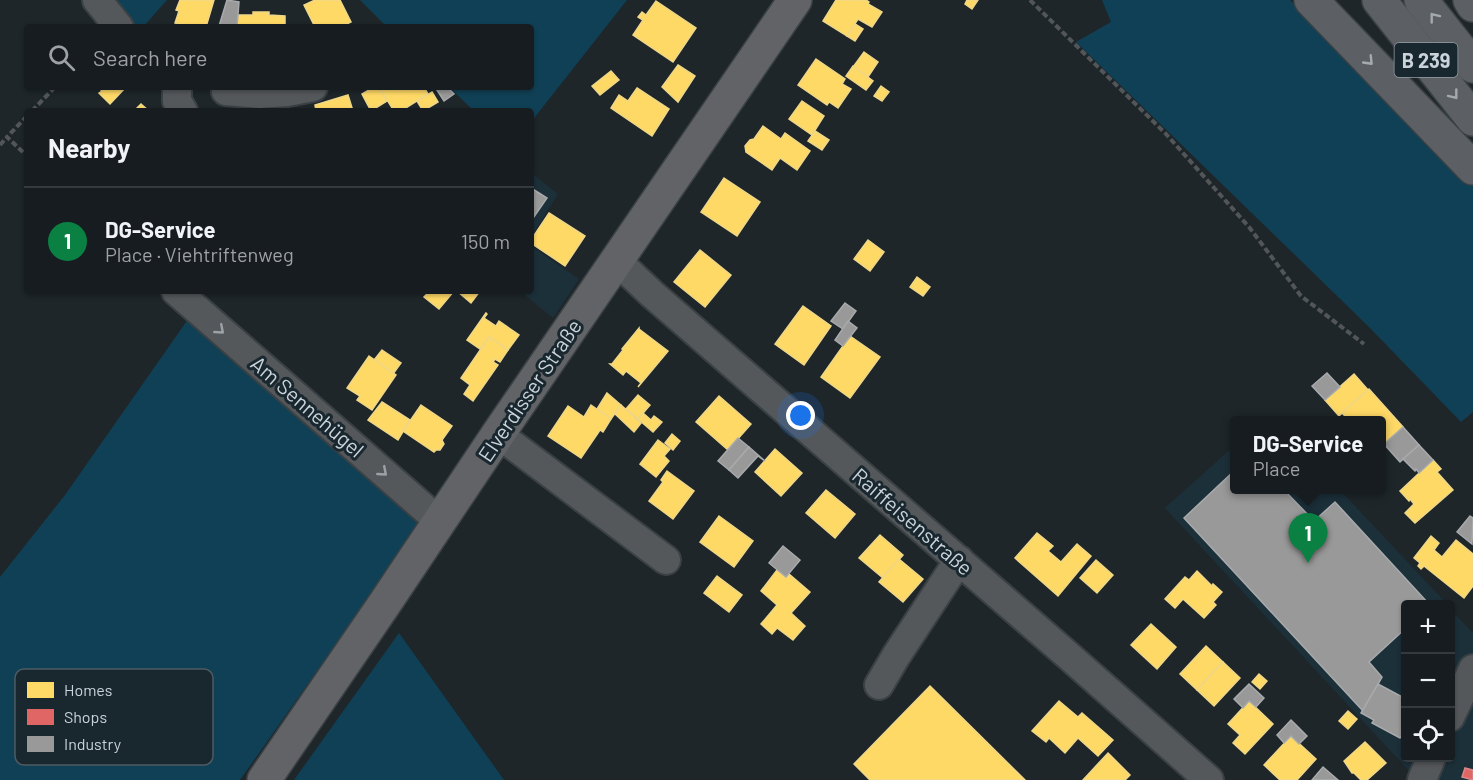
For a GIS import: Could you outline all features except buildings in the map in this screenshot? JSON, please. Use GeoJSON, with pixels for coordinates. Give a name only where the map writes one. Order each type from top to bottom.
{"type":"FeatureCollection","features":[{"type":"Feature","properties":{"kind":"highway"},"geometry":{"type":"LineString","coordinates":[[1311,0],[1473,168]]}},
{"type":"Feature","properties":{"kind":"highway","name":"B 239"},"geometry":{"type":"LineString","coordinates":[[1378,0],[1473,119]]}},
{"type":"Feature","properties":{"kind":"highway","name":"B 239"},"geometry":{"type":"LineString","coordinates":[[1421,0],[1473,66]]}},
{"type":"Feature","properties":{"kind":"highway"},"geometry":{"type":"LineString","coordinates":[[1470,0],[1473,5]]}},
{"type":"Feature","properties":{"kind":"main road","name":"Elverdisser Straße"},"geometry":{"type":"LineString","coordinates":[[264,780],[795,0]]}},
{"type":"Feature","properties":{"kind":"street"},"geometry":{"type":"LineString","coordinates":[[97,0],[117,24]]}},
{"type":"Feature","properties":{"kind":"street"},"geometry":{"type":"LineString","coordinates":[[177,90],[177,101],[181,108]]}},
{"type":"Feature","properties":{"kind":"street"},"geometry":{"type":"LineString","coordinates":[[223,96],[297,90]]}},
{"type":"Feature","properties":{"kind":"street","name":"Raiffeisenstraße"},"geometry":{"type":"LineString","coordinates":[[617,261],[1209,780]]}},
{"type":"Feature","properties":{"kind":"street","name":"Am Sennehügel"},"geometry":{"type":"LineString","coordinates":[[179,294],[440,522]]}},
{"type":"Feature","properties":{"kind":"street"},"geometry":{"type":"LineString","coordinates":[[498,434],[666,560]]}},
{"type":"Feature","properties":{"kind":"street"},"geometry":{"type":"LineString","coordinates":[[879,685],[959,560]]}},
{"type":"Feature","properties":{"kind":"street"},"geometry":{"type":"LineString","coordinates":[[1454,708],[1473,669]]}},
{"type":"Feature","properties":{"kind":"street"},"geometry":{"type":"LineString","coordinates":[[1422,780],[1429,762]]}},
{"type":"Feature","properties":{"kind":"path"},"geometry":{"type":"LineString","coordinates":[[1030,0],[1167,134],[1249,227],[1301,296],[1364,344]]}},
{"type":"Feature","properties":{"kind":"path"},"geometry":{"type":"LineString","coordinates":[[35,108],[52,90]]}},
{"type":"Feature","properties":{"kind":"path"},"geometry":{"type":"LineString","coordinates":[[0,146],[24,119]]}},
{"type":"Feature","properties":{"kind":"path"},"geometry":{"type":"LineString","coordinates":[[7,137],[24,153]]}},
{"type":"Feature","properties":{"kind":"shaded area"},"geometry":{"type":"Polygon","coordinates":[[[112,0],[167,0],[146,24],[133,24],[112,0]]]}},
{"type":"Feature","properties":{"kind":"shaded area"},"geometry":{"type":"Polygon","coordinates":[[[360,0],[627,0],[534,118],[534,108],[471,108],[452,90],[534,90],[534,24],[384,24],[360,0]]]}},
{"type":"Feature","properties":{"kind":"shaded area"},"geometry":{"type":"Polygon","coordinates":[[[1102,0],[1290,0],[1473,183],[1473,412],[1461,422],[1369,327],[1076,42],[1111,22],[1102,0]]]}},
{"type":"Feature","properties":{"kind":"shaded area"},"geometry":{"type":"Polygon","coordinates":[[[534,175],[558,194],[534,232],[534,175]]]}},
{"type":"Feature","properties":{"kind":"shaded area"},"geometry":{"type":"Polygon","coordinates":[[[534,248],[579,279],[553,318],[524,294],[534,294],[534,248]]]}},
{"type":"Feature","properties":{"kind":"shaded area"},"geometry":{"type":"Polygon","coordinates":[[[191,315],[424,519],[240,780],[0,780],[0,577],[65,495],[191,315]]]}},
{"type":"Feature","properties":{"kind":"shaded area"},"geometry":{"type":"Polygon","coordinates":[[[1230,450],[1230,494],[1344,494],[1443,600],[1401,600],[1401,762],[1420,762],[1413,775],[1165,508],[1230,450]]]}},
{"type":"Feature","properties":{"kind":"shaded area"},"geometry":{"type":"Polygon","coordinates":[[[1455,614],[1473,633],[1473,655],[1455,693],[1455,614]]]}},
{"type":"Feature","properties":{"kind":"shaded area"},"geometry":{"type":"Polygon","coordinates":[[[399,633],[504,780],[294,780],[399,633]]]}},
{"type":"Feature","properties":{"kind":"shaded area"},"geometry":{"type":"Polygon","coordinates":[[[1473,693],[1473,780],[1433,780],[1441,762],[1455,762],[1455,733],[1473,693]]]}},
{"type":"Feature","properties":{"kind":"place","name":"DG-Service"},"geometry":{"type":"Point","coordinates":[1308,563]}}]}
